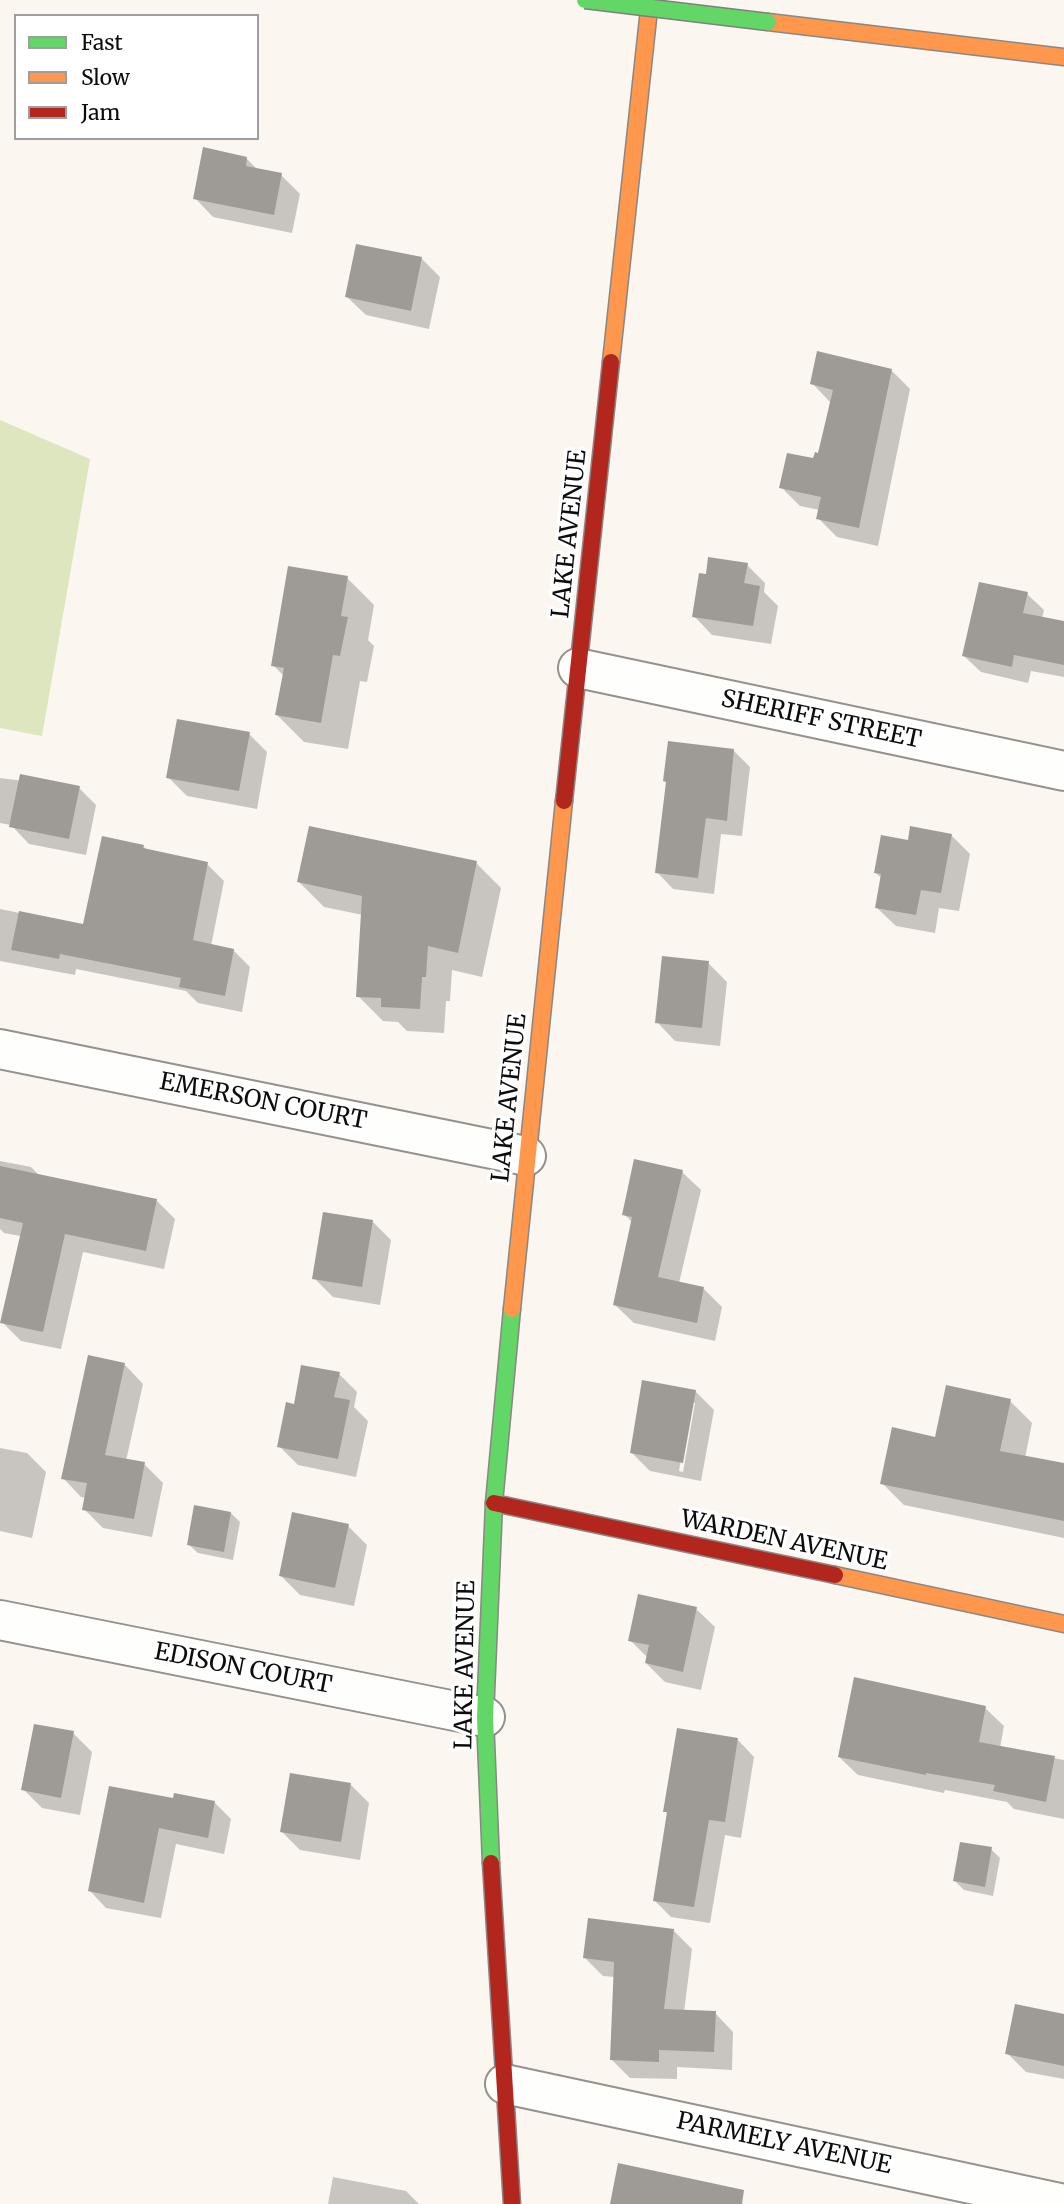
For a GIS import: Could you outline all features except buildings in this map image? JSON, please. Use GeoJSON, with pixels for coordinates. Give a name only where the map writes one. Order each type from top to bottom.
{"type":"FeatureCollection","features":[{"type":"Feature","properties":{"kind":"main road"},"geometry":{"type":"LineString","coordinates":[[585,0],[1064,57]]}},
{"type":"Feature","properties":{"kind":"main road","name":"LAKE AVENUE"},"geometry":{"type":"LineString","coordinates":[[513,2204],[490,1843],[485,1717],[494,1503],[526,1156],[650,0]]}},
{"type":"Feature","properties":{"kind":"main road","name":"WARDEN AVENUE"},"geometry":{"type":"LineString","coordinates":[[494,1503],[1064,1624]]}},
{"type":"Feature","properties":{"kind":"street","name":"SHERIFF STREET"},"geometry":{"type":"LineString","coordinates":[[578,668],[1064,771]]}},
{"type":"Feature","properties":{"kind":"street","name":"EMERSON COURT"},"geometry":{"type":"LineString","coordinates":[[0,1049],[526,1156]]}},
{"type":"Feature","properties":{"kind":"street","name":"EDISON COURT"},"geometry":{"type":"LineString","coordinates":[[0,1620],[485,1717]]}},
{"type":"Feature","properties":{"kind":"street","name":"PARMELY AVENUE"},"geometry":{"type":"LineString","coordinates":[[505,2084],[1064,2204]]}},
{"type":"Feature","properties":{"kind":"green space"},"geometry":{"type":"Polygon","coordinates":[[[0,420],[90,459],[42,736],[0,728],[0,420]]]}},
{"type":"Feature","properties":{"kind":"traffic: fast"},"geometry":{"type":"LineString","coordinates":[[585,0],[768,22]]}},
{"type":"Feature","properties":{"kind":"traffic: fast"},"geometry":{"type":"LineString","coordinates":[[491,1863],[485,1717],[494,1503],[512,1309]]}},
{"type":"Feature","properties":{"kind":"traffic: slow"},"geometry":{"type":"LineString","coordinates":[[611,362],[650,0]]}},
{"type":"Feature","properties":{"kind":"traffic: slow"},"geometry":{"type":"LineString","coordinates":[[768,22],[1064,57]]}},
{"type":"Feature","properties":{"kind":"traffic: slow"},"geometry":{"type":"LineString","coordinates":[[512,1309],[564,801]]}},
{"type":"Feature","properties":{"kind":"traffic: slow"},"geometry":{"type":"LineString","coordinates":[[835,1575],[1064,1624]]}},
{"type":"Feature","properties":{"kind":"traffic: jam"},"geometry":{"type":"LineString","coordinates":[[564,801],[611,362]]}},
{"type":"Feature","properties":{"kind":"traffic: jam"},"geometry":{"type":"LineString","coordinates":[[494,1503],[835,1575]]}},
{"type":"Feature","properties":{"kind":"traffic: jam"},"geometry":{"type":"LineString","coordinates":[[491,1863],[512,2204]]}}]}
